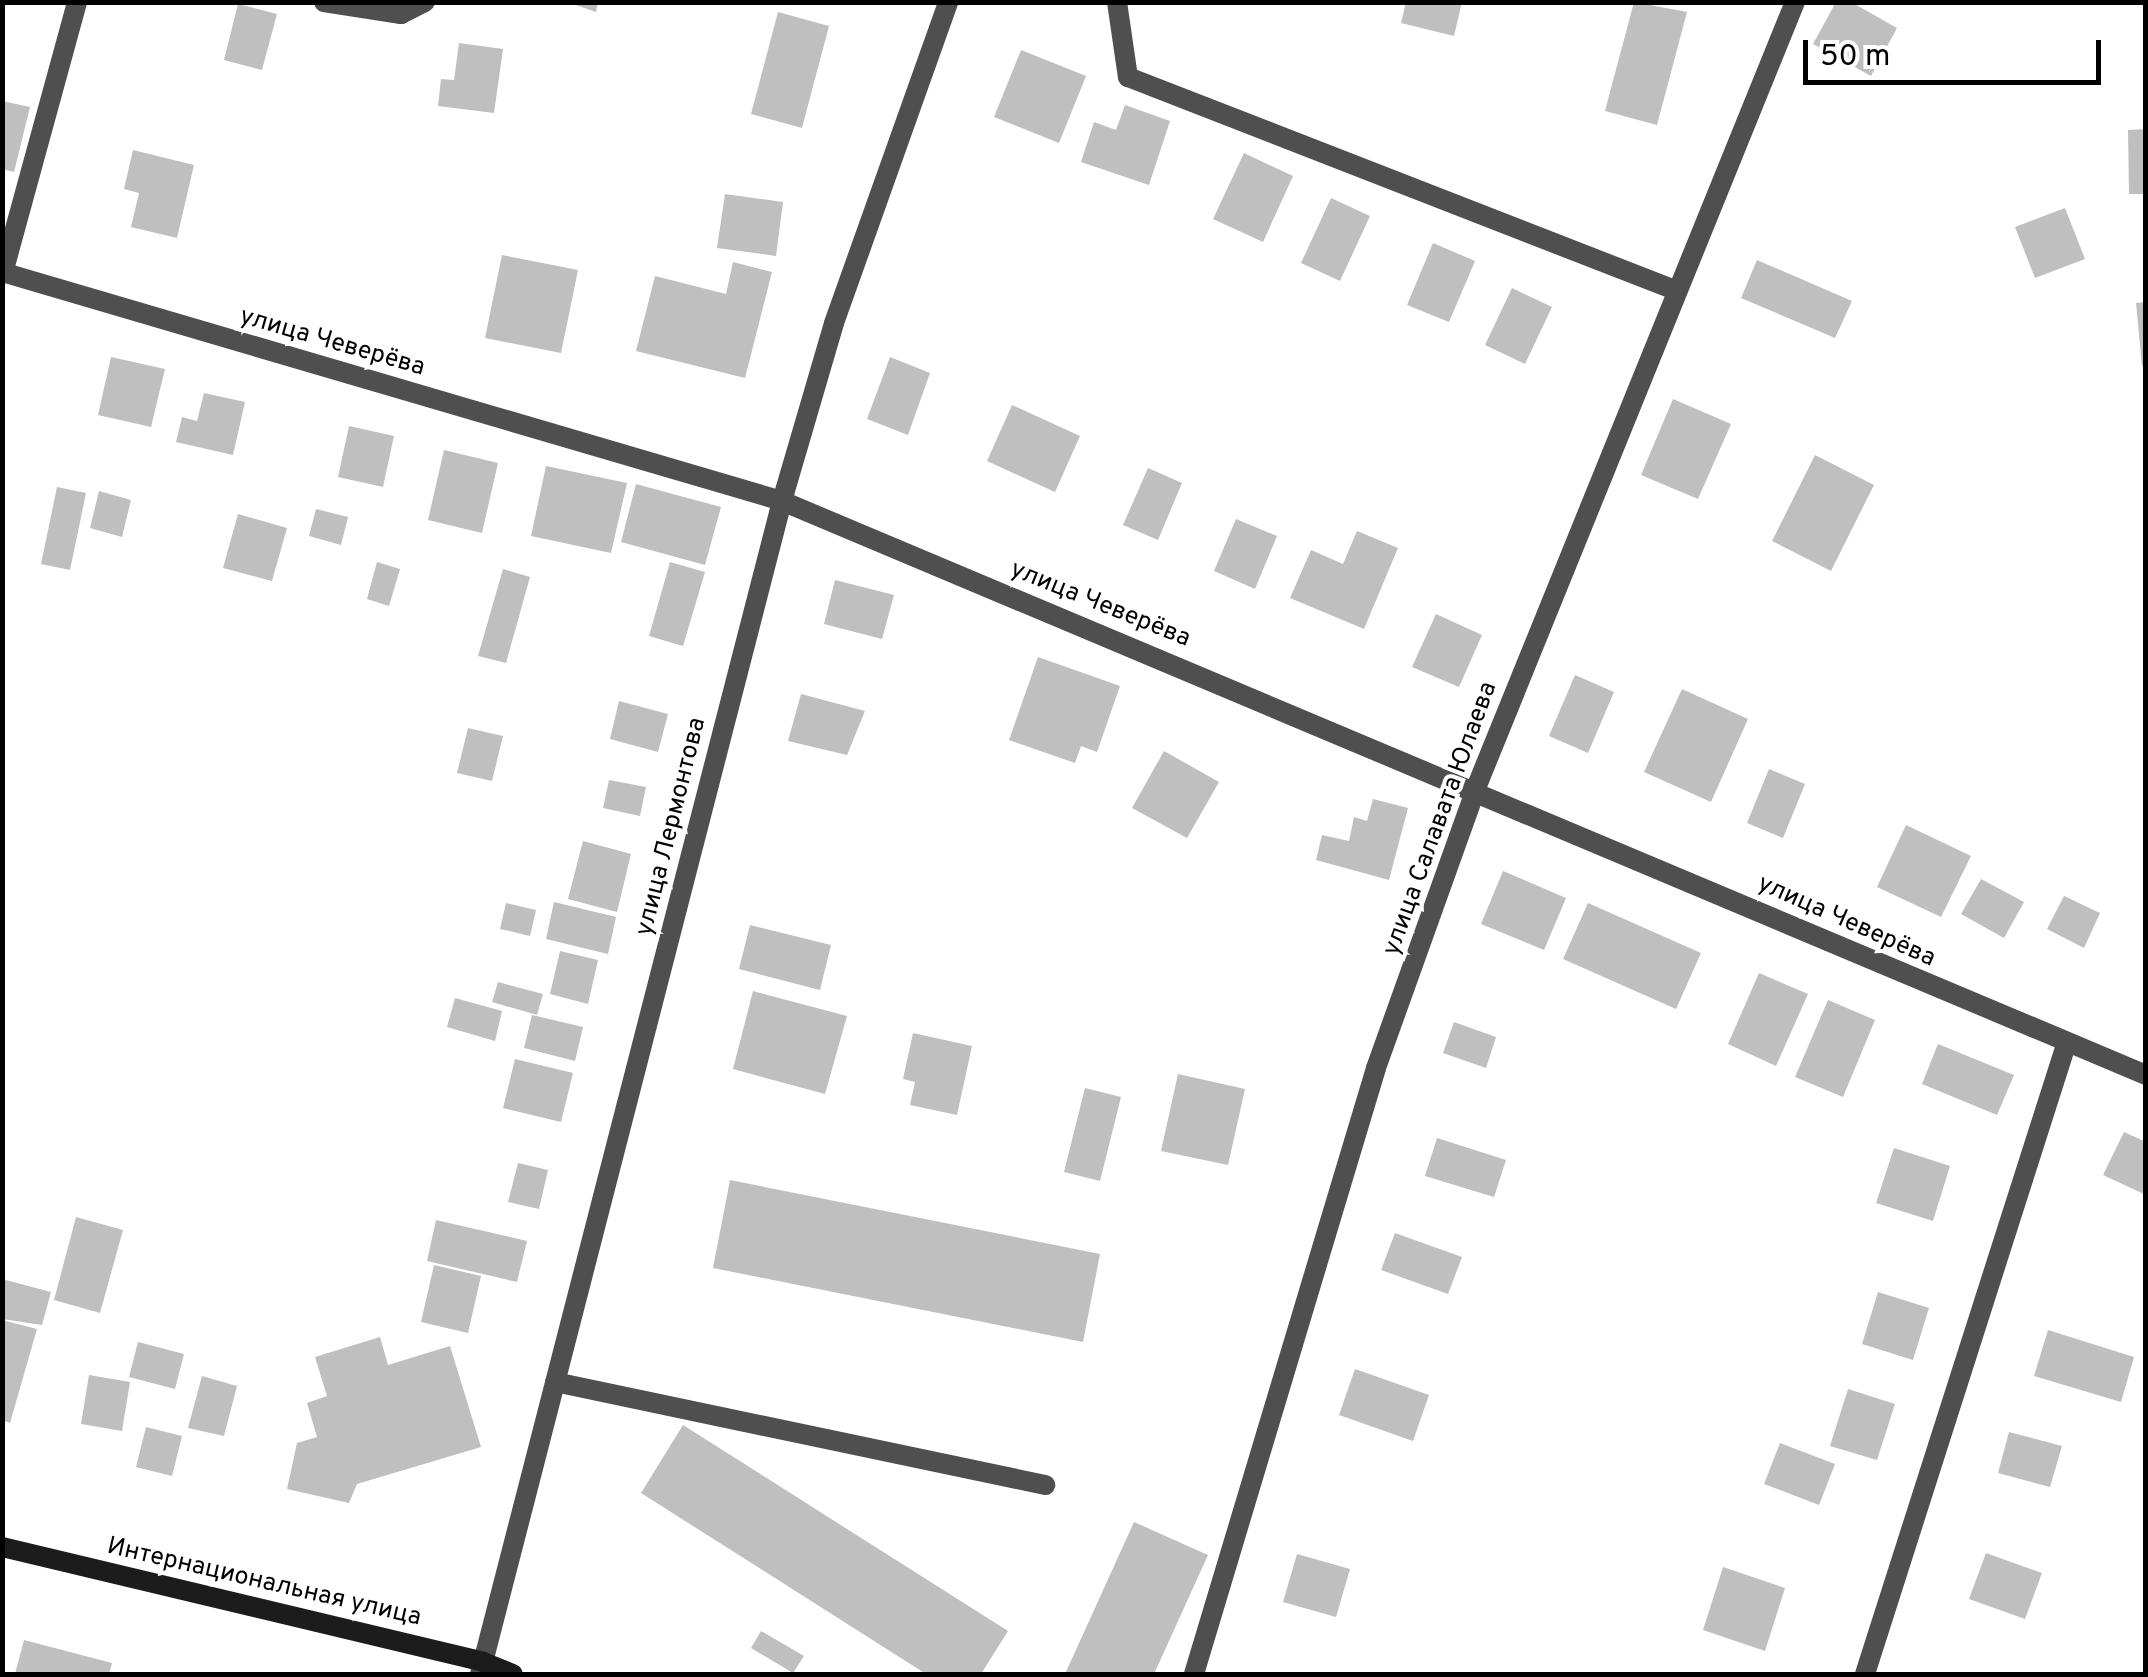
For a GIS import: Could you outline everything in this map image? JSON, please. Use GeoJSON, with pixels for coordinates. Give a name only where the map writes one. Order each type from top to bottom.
{"type":"FeatureCollection","features":[{"type":"Feature","properties":{"kind":"main road","name":"Интернациональная улица"},"geometry":{"type":"LineString","coordinates":[[2,1547],[512,1674]]}},
{"type":"Feature","properties":{"kind":"street"},"geometry":{"type":"LineString","coordinates":[[3,272],[77,2]]}},
{"type":"Feature","properties":{"kind":"street"},"geometry":{"type":"LineString","coordinates":[[324,2],[402,14],[425,2]]}},
{"type":"Feature","properties":{"kind":"street","name":"улица Лермонтова"},"geometry":{"type":"LineString","coordinates":[[481,1668],[782,501],[834,324],[948,2]]}},
{"type":"Feature","properties":{"kind":"street"},"geometry":{"type":"LineString","coordinates":[[1117,2],[1128,77],[1675,290]]}},
{"type":"Feature","properties":{"kind":"street","name":"улица Салавата Юлаева"},"geometry":{"type":"LineString","coordinates":[[1194,1674],[1376,1068],[1476,788],[1795,2]]}},
{"type":"Feature","properties":{"kind":"street","name":"улица Чеверёва"},"geometry":{"type":"LineString","coordinates":[[3,272],[782,501],[1476,788],[2066,1045],[2146,1075]]}},
{"type":"Feature","properties":{"kind":"street"},"geometry":{"type":"LineString","coordinates":[[1865,1674],[2066,1045]]}},
{"type":"Feature","properties":{"kind":"street"},"geometry":{"type":"LineString","coordinates":[[555,1382],[1045,1485]]}},
{"type":"Feature","properties":{"kind":"building"},"geometry":{"type":"Polygon","coordinates":[[[567,2],[598,2],[596,12],[567,2]]]}},
{"type":"Feature","properties":{"kind":"building"},"geometry":{"type":"Polygon","coordinates":[[[1406,2],[1462,2],[1454,36],[1401,23],[1406,2]]]}},
{"type":"Feature","properties":{"kind":"building"},"geometry":{"type":"Polygon","coordinates":[[[1634,2],[1687,12],[1657,125],[1605,111],[1634,2]]]}},
{"type":"Feature","properties":{"kind":"building"},"geometry":{"type":"Polygon","coordinates":[[[1836,2],[1851,2],[1897,28],[1871,76],[1813,44],[1836,2]]]}},
{"type":"Feature","properties":{"kind":"building"},"geometry":{"type":"Polygon","coordinates":[[[238,4],[277,14],[262,70],[224,60],[238,4]]]}},
{"type":"Feature","properties":{"kind":"building"},"geometry":{"type":"Polygon","coordinates":[[[778,12],[829,26],[802,128],[751,114],[778,12]]]}},
{"type":"Feature","properties":{"kind":"building"},"geometry":{"type":"Polygon","coordinates":[[[459,43],[503,49],[494,113],[438,106],[441,79],[454,80],[459,43]]]}},
{"type":"Feature","properties":{"kind":"building"},"geometry":{"type":"Polygon","coordinates":[[[1021,50],[1086,76],[1059,143],[994,117],[1021,50]]]}},
{"type":"Feature","properties":{"kind":"building"},"geometry":{"type":"Polygon","coordinates":[[[2,101],[30,107],[14,172],[2,169],[2,101]]]}},
{"type":"Feature","properties":{"kind":"building"},"geometry":{"type":"Polygon","coordinates":[[[1125,105],[1170,121],[1149,185],[1081,162],[1094,122],[1116,130],[1125,105]]]}},
{"type":"Feature","properties":{"kind":"building"},"geometry":{"type":"Polygon","coordinates":[[[2146,129],[2146,194],[2129,194],[2128,130],[2146,129]]]}},
{"type":"Feature","properties":{"kind":"building"},"geometry":{"type":"Polygon","coordinates":[[[133,150],[194,165],[177,238],[131,227],[139,193],[124,189],[133,150]]]}},
{"type":"Feature","properties":{"kind":"building"},"geometry":{"type":"Polygon","coordinates":[[[1244,153],[1293,176],[1263,242],[1213,219],[1244,153]]]}},
{"type":"Feature","properties":{"kind":"building"},"geometry":{"type":"Polygon","coordinates":[[[725,194],[783,202],[776,256],[717,248],[725,194]]]}},
{"type":"Feature","properties":{"kind":"building"},"geometry":{"type":"Polygon","coordinates":[[[1331,198],[1370,216],[1340,281],[1301,263],[1331,198]]]}},
{"type":"Feature","properties":{"kind":"building"},"geometry":{"type":"Polygon","coordinates":[[[2065,208],[2085,259],[2035,278],[2015,227],[2065,208]]]}},
{"type":"Feature","properties":{"kind":"building"},"geometry":{"type":"Polygon","coordinates":[[[1433,243],[1475,261],[1449,322],[1407,305],[1433,243]]]}},
{"type":"Feature","properties":{"kind":"building"},"geometry":{"type":"Polygon","coordinates":[[[502,255],[578,270],[561,353],[485,338],[502,255]]]}},
{"type":"Feature","properties":{"kind":"building"},"geometry":{"type":"Polygon","coordinates":[[[1757,260],[1852,301],[1835,338],[1741,298],[1757,260]]]}},
{"type":"Feature","properties":{"kind":"building"},"geometry":{"type":"Polygon","coordinates":[[[733,262],[772,272],[745,378],[636,351],[655,276],[726,294],[733,262]]]}},
{"type":"Feature","properties":{"kind":"building"},"geometry":{"type":"Polygon","coordinates":[[[1512,288],[1552,307],[1525,364],[1485,345],[1512,288]]]}},
{"type":"Feature","properties":{"kind":"building"},"geometry":{"type":"Polygon","coordinates":[[[2146,302],[2146,366],[2142,366],[2136,303],[2146,302]]]}},
{"type":"Feature","properties":{"kind":"building"},"geometry":{"type":"Polygon","coordinates":[[[111,357],[165,369],[151,427],[98,415],[111,357]]]}},
{"type":"Feature","properties":{"kind":"building"},"geometry":{"type":"Polygon","coordinates":[[[890,357],[930,373],[908,435],[867,419],[890,357]]]}},
{"type":"Feature","properties":{"kind":"building"},"geometry":{"type":"Polygon","coordinates":[[[204,393],[245,402],[233,455],[176,442],[182,417],[197,421],[204,393]]]}},
{"type":"Feature","properties":{"kind":"building"},"geometry":{"type":"Polygon","coordinates":[[[1673,399],[1731,424],[1698,499],[1641,475],[1673,399]]]}},
{"type":"Feature","properties":{"kind":"building"},"geometry":{"type":"Polygon","coordinates":[[[1012,405],[1080,436],[1055,492],[987,461],[1012,405]]]}},
{"type":"Feature","properties":{"kind":"building"},"geometry":{"type":"Polygon","coordinates":[[[349,426],[394,436],[383,487],[338,477],[349,426]]]}},
{"type":"Feature","properties":{"kind":"building"},"geometry":{"type":"Polygon","coordinates":[[[444,450],[498,463],[482,533],[428,520],[444,450]]]}},
{"type":"Feature","properties":{"kind":"building"},"geometry":{"type":"Polygon","coordinates":[[[1815,455],[1874,485],[1831,571],[1772,541],[1815,455]]]}},
{"type":"Feature","properties":{"kind":"building"},"geometry":{"type":"Polygon","coordinates":[[[546,466],[627,483],[611,553],[531,536],[546,466]]]}},
{"type":"Feature","properties":{"kind":"building"},"geometry":{"type":"Polygon","coordinates":[[[1148,468],[1182,483],[1158,540],[1123,525],[1148,468]]]}},
{"type":"Feature","properties":{"kind":"building"},"geometry":{"type":"Polygon","coordinates":[[[636,484],[721,507],[705,565],[621,542],[636,484]]]}},
{"type":"Feature","properties":{"kind":"building"},"geometry":{"type":"Polygon","coordinates":[[[57,487],[86,493],[70,570],[41,564],[57,487]]]}},
{"type":"Feature","properties":{"kind":"building"},"geometry":{"type":"Polygon","coordinates":[[[99,491],[131,500],[122,537],[90,528],[99,491]]]}},
{"type":"Feature","properties":{"kind":"building"},"geometry":{"type":"Polygon","coordinates":[[[316,509],[348,517],[341,545],[309,536],[316,509]]]}},
{"type":"Feature","properties":{"kind":"building"},"geometry":{"type":"Polygon","coordinates":[[[238,514],[287,528],[272,581],[223,568],[238,514]]]}},
{"type":"Feature","properties":{"kind":"building"},"geometry":{"type":"Polygon","coordinates":[[[1236,519],[1277,536],[1255,589],[1214,571],[1236,519]]]}},
{"type":"Feature","properties":{"kind":"building"},"geometry":{"type":"Polygon","coordinates":[[[1357,531],[1398,548],[1364,629],[1290,598],[1311,550],[1343,564],[1357,531]]]}},
{"type":"Feature","properties":{"kind":"building"},"geometry":{"type":"Polygon","coordinates":[[[377,562],[400,569],[389,606],[367,599],[377,562]]]}},
{"type":"Feature","properties":{"kind":"building"},"geometry":{"type":"Polygon","coordinates":[[[670,562],[705,572],[683,646],[649,636],[670,562]]]}},
{"type":"Feature","properties":{"kind":"building"},"geometry":{"type":"Polygon","coordinates":[[[503,569],[530,577],[506,663],[478,656],[503,569]]]}},
{"type":"Feature","properties":{"kind":"building"},"geometry":{"type":"Polygon","coordinates":[[[835,580],[894,595],[882,639],[824,624],[835,580]]]}},
{"type":"Feature","properties":{"kind":"building"},"geometry":{"type":"Polygon","coordinates":[[[1436,614],[1482,635],[1459,687],[1412,667],[1436,614]]]}},
{"type":"Feature","properties":{"kind":"building"},"geometry":{"type":"Polygon","coordinates":[[[1038,657],[1120,686],[1097,752],[1081,746],[1075,763],[1009,740],[1038,657]]]}},
{"type":"Feature","properties":{"kind":"building"},"geometry":{"type":"Polygon","coordinates":[[[1575,675],[1614,692],[1588,753],[1549,736],[1575,675]]]}},
{"type":"Feature","properties":{"kind":"building"},"geometry":{"type":"Polygon","coordinates":[[[1682,689],[1748,719],[1711,802],[1644,772],[1682,689]]]}},
{"type":"Feature","properties":{"kind":"building"},"geometry":{"type":"Polygon","coordinates":[[[801,694],[865,711],[847,755],[788,741],[801,694]]]}},
{"type":"Feature","properties":{"kind":"building"},"geometry":{"type":"Polygon","coordinates":[[[619,701],[668,714],[658,752],[610,739],[619,701]]]}},
{"type":"Feature","properties":{"kind":"building"},"geometry":{"type":"Polygon","coordinates":[[[468,728],[503,736],[492,781],[457,773],[468,728]]]}},
{"type":"Feature","properties":{"kind":"building"},"geometry":{"type":"Polygon","coordinates":[[[1164,751],[1219,782],[1187,838],[1132,808],[1164,751]]]}},
{"type":"Feature","properties":{"kind":"building"},"geometry":{"type":"Polygon","coordinates":[[[1769,769],[1805,784],[1783,838],[1747,823],[1769,769]]]}},
{"type":"Feature","properties":{"kind":"building"},"geometry":{"type":"Polygon","coordinates":[[[609,780],[646,787],[640,816],[603,808],[609,780]]]}},
{"type":"Feature","properties":{"kind":"building"},"geometry":{"type":"Polygon","coordinates":[[[1373,799],[1408,808],[1389,880],[1316,860],[1322,835],[1349,841],[1354,817],[1367,821],[1373,799]]]}},
{"type":"Feature","properties":{"kind":"building"},"geometry":{"type":"Polygon","coordinates":[[[1906,825],[1971,856],[1941,917],[1877,887],[1906,825]]]}},
{"type":"Feature","properties":{"kind":"building"},"geometry":{"type":"Polygon","coordinates":[[[583,841],[631,854],[617,912],[568,899],[583,841]]]}},
{"type":"Feature","properties":{"kind":"building"},"geometry":{"type":"Polygon","coordinates":[[[1503,871],[1566,898],[1544,950],[1481,924],[1503,871]]]}},
{"type":"Feature","properties":{"kind":"building"},"geometry":{"type":"Polygon","coordinates":[[[1981,879],[2024,902],[2004,938],[1961,914],[1981,879]]]}},
{"type":"Feature","properties":{"kind":"building"},"geometry":{"type":"Polygon","coordinates":[[[2064,896],[2100,913],[2084,948],[2047,929],[2064,896]]]}},
{"type":"Feature","properties":{"kind":"building"},"geometry":{"type":"Polygon","coordinates":[[[554,902],[616,917],[608,954],[546,939],[554,902]]]}},
{"type":"Feature","properties":{"kind":"building"},"geometry":{"type":"Polygon","coordinates":[[[506,903],[536,910],[530,936],[500,929],[506,903]]]}},
{"type":"Feature","properties":{"kind":"building"},"geometry":{"type":"Polygon","coordinates":[[[1588,903],[1701,953],[1676,1009],[1563,959],[1588,903]]]}},
{"type":"Feature","properties":{"kind":"building"},"geometry":{"type":"Polygon","coordinates":[[[750,925],[831,945],[820,990],[739,969],[750,925]]]}},
{"type":"Feature","properties":{"kind":"building"},"geometry":{"type":"Polygon","coordinates":[[[560,951],[598,960],[588,1004],[550,994],[560,951]]]}},
{"type":"Feature","properties":{"kind":"building"},"geometry":{"type":"Polygon","coordinates":[[[1759,973],[1808,994],[1776,1066],[1728,1044],[1759,973]]]}},
{"type":"Feature","properties":{"kind":"building"},"geometry":{"type":"Polygon","coordinates":[[[498,982],[543,994],[537,1015],[492,1002],[498,982]]]}},
{"type":"Feature","properties":{"kind":"building"},"geometry":{"type":"Polygon","coordinates":[[[753,991],[847,1016],[825,1094],[733,1069],[753,991]]]}},
{"type":"Feature","properties":{"kind":"building"},"geometry":{"type":"Polygon","coordinates":[[[455,998],[502,1011],[495,1041],[447,1027],[455,998]]]}},
{"type":"Feature","properties":{"kind":"building"},"geometry":{"type":"Polygon","coordinates":[[[1828,1000],[1875,1020],[1843,1097],[1795,1077],[1828,1000]]]}},
{"type":"Feature","properties":{"kind":"building"},"geometry":{"type":"Polygon","coordinates":[[[532,1015],[583,1027],[575,1061],[524,1048],[532,1015]]]}},
{"type":"Feature","properties":{"kind":"building"},"geometry":{"type":"Polygon","coordinates":[[[1454,1022],[1496,1037],[1486,1068],[1443,1053],[1454,1022]]]}},
{"type":"Feature","properties":{"kind":"building"},"geometry":{"type":"Polygon","coordinates":[[[913,1033],[972,1046],[957,1115],[910,1105],[915,1082],[903,1079],[913,1033]]]}},
{"type":"Feature","properties":{"kind":"building"},"geometry":{"type":"Polygon","coordinates":[[[1938,1044],[2014,1075],[1997,1115],[1922,1084],[1938,1044]]]}},
{"type":"Feature","properties":{"kind":"building"},"geometry":{"type":"Polygon","coordinates":[[[515,1059],[573,1073],[561,1122],[503,1108],[515,1059]]]}},
{"type":"Feature","properties":{"kind":"building"},"geometry":{"type":"Polygon","coordinates":[[[1178,1074],[1245,1089],[1228,1165],[1161,1151],[1178,1074]]]}},
{"type":"Feature","properties":{"kind":"building"},"geometry":{"type":"Polygon","coordinates":[[[1085,1088],[1121,1097],[1100,1181],[1064,1172],[1085,1088]]]}},
{"type":"Feature","properties":{"kind":"building"},"geometry":{"type":"Polygon","coordinates":[[[2124,1132],[2146,1142],[2146,1195],[2103,1175],[2124,1132]]]}},
{"type":"Feature","properties":{"kind":"building"},"geometry":{"type":"Polygon","coordinates":[[[1437,1138],[1506,1160],[1494,1197],[1425,1176],[1437,1138]]]}},
{"type":"Feature","properties":{"kind":"building"},"geometry":{"type":"Polygon","coordinates":[[[1894,1148],[1950,1166],[1933,1221],[1876,1203],[1894,1148]]]}},
{"type":"Feature","properties":{"kind":"building"},"geometry":{"type":"Polygon","coordinates":[[[518,1163],[548,1170],[539,1209],[508,1202],[518,1163]]]}},
{"type":"Feature","properties":{"kind":"building"},"geometry":{"type":"Polygon","coordinates":[[[730,1180],[1100,1254],[1083,1342],[713,1268],[730,1180]]]}},
{"type":"Feature","properties":{"kind":"building"},"geometry":{"type":"Polygon","coordinates":[[[76,1217],[123,1230],[100,1313],[54,1300],[76,1217]]]}},
{"type":"Feature","properties":{"kind":"building"},"geometry":{"type":"Polygon","coordinates":[[[436,1220],[527,1241],[517,1282],[427,1261],[436,1220]]]}},
{"type":"Feature","properties":{"kind":"building"},"geometry":{"type":"Polygon","coordinates":[[[1395,1233],[1462,1257],[1448,1294],[1381,1270],[1395,1233]]]}},
{"type":"Feature","properties":{"kind":"building"},"geometry":{"type":"Polygon","coordinates":[[[434,1265],[481,1276],[468,1333],[421,1322],[434,1265]]]}},
{"type":"Feature","properties":{"kind":"building"},"geometry":{"type":"Polygon","coordinates":[[[2,1279],[51,1292],[42,1325],[2,1319],[2,1279]]]}},
{"type":"Feature","properties":{"kind":"building"},"geometry":{"type":"Polygon","coordinates":[[[1878,1292],[1929,1308],[1913,1360],[1862,1344],[1878,1292]]]}},
{"type":"Feature","properties":{"kind":"building"},"geometry":{"type":"Polygon","coordinates":[[[2,1320],[37,1329],[10,1423],[2,1420],[2,1320]]]}},
{"type":"Feature","properties":{"kind":"building"},"geometry":{"type":"Polygon","coordinates":[[[2048,1330],[2134,1357],[2121,1402],[2034,1376],[2048,1330]]]}},
{"type":"Feature","properties":{"kind":"building"},"geometry":{"type":"Polygon","coordinates":[[[380,1337],[388,1365],[450,1346],[481,1447],[357,1484],[349,1503],[287,1489],[297,1443],[317,1437],[307,1403],[327,1396],[315,1357],[380,1337]]]}},
{"type":"Feature","properties":{"kind":"building"},"geometry":{"type":"Polygon","coordinates":[[[138,1342],[184,1354],[175,1389],[129,1377],[138,1342]]]}},
{"type":"Feature","properties":{"kind":"building"},"geometry":{"type":"Polygon","coordinates":[[[1355,1369],[1429,1395],[1413,1441],[1339,1415],[1355,1369]]]}},
{"type":"Feature","properties":{"kind":"building"},"geometry":{"type":"Polygon","coordinates":[[[89,1375],[130,1382],[122,1431],[81,1424],[89,1375]]]}},
{"type":"Feature","properties":{"kind":"building"},"geometry":{"type":"Polygon","coordinates":[[[202,1376],[237,1386],[224,1436],[188,1428],[202,1376]]]}},
{"type":"Feature","properties":{"kind":"building"},"geometry":{"type":"Polygon","coordinates":[[[1848,1389],[1895,1404],[1877,1460],[1830,1446],[1848,1389]]]}},
{"type":"Feature","properties":{"kind":"building"},"geometry":{"type":"Polygon","coordinates":[[[683,1425],[1008,1631],[981,1674],[926,1674],[641,1493],[683,1425]]]}},
{"type":"Feature","properties":{"kind":"building"},"geometry":{"type":"Polygon","coordinates":[[[146,1427],[182,1436],[172,1476],[136,1467],[146,1427]]]}},
{"type":"Feature","properties":{"kind":"building"},"geometry":{"type":"Polygon","coordinates":[[[2009,1432],[2062,1446],[2050,1487],[1998,1473],[2009,1432]]]}},
{"type":"Feature","properties":{"kind":"building"},"geometry":{"type":"Polygon","coordinates":[[[1780,1443],[1835,1464],[1819,1505],[1764,1484],[1780,1443]]]}},
{"type":"Feature","properties":{"kind":"building"},"geometry":{"type":"Polygon","coordinates":[[[1134,1522],[1208,1555],[1154,1674],[1065,1674],[1134,1522]]]}},
{"type":"Feature","properties":{"kind":"building"},"geometry":{"type":"Polygon","coordinates":[[[1986,1553],[2042,1573],[2025,1619],[1969,1599],[1986,1553]]]}},
{"type":"Feature","properties":{"kind":"building"},"geometry":{"type":"Polygon","coordinates":[[[1297,1554],[1350,1569],[1336,1617],[1283,1602],[1297,1554]]]}},
{"type":"Feature","properties":{"kind":"building"},"geometry":{"type":"Polygon","coordinates":[[[1723,1567],[1785,1588],[1765,1651],[1703,1630],[1723,1567]]]}},
{"type":"Feature","properties":{"kind":"building"},"geometry":{"type":"Polygon","coordinates":[[[761,1631],[804,1656],[793,1673],[751,1648],[761,1631]]]}},
{"type":"Feature","properties":{"kind":"building"},"geometry":{"type":"Polygon","coordinates":[[[24,1640],[112,1663],[109,1674],[15,1674],[24,1640]]]}}]}
